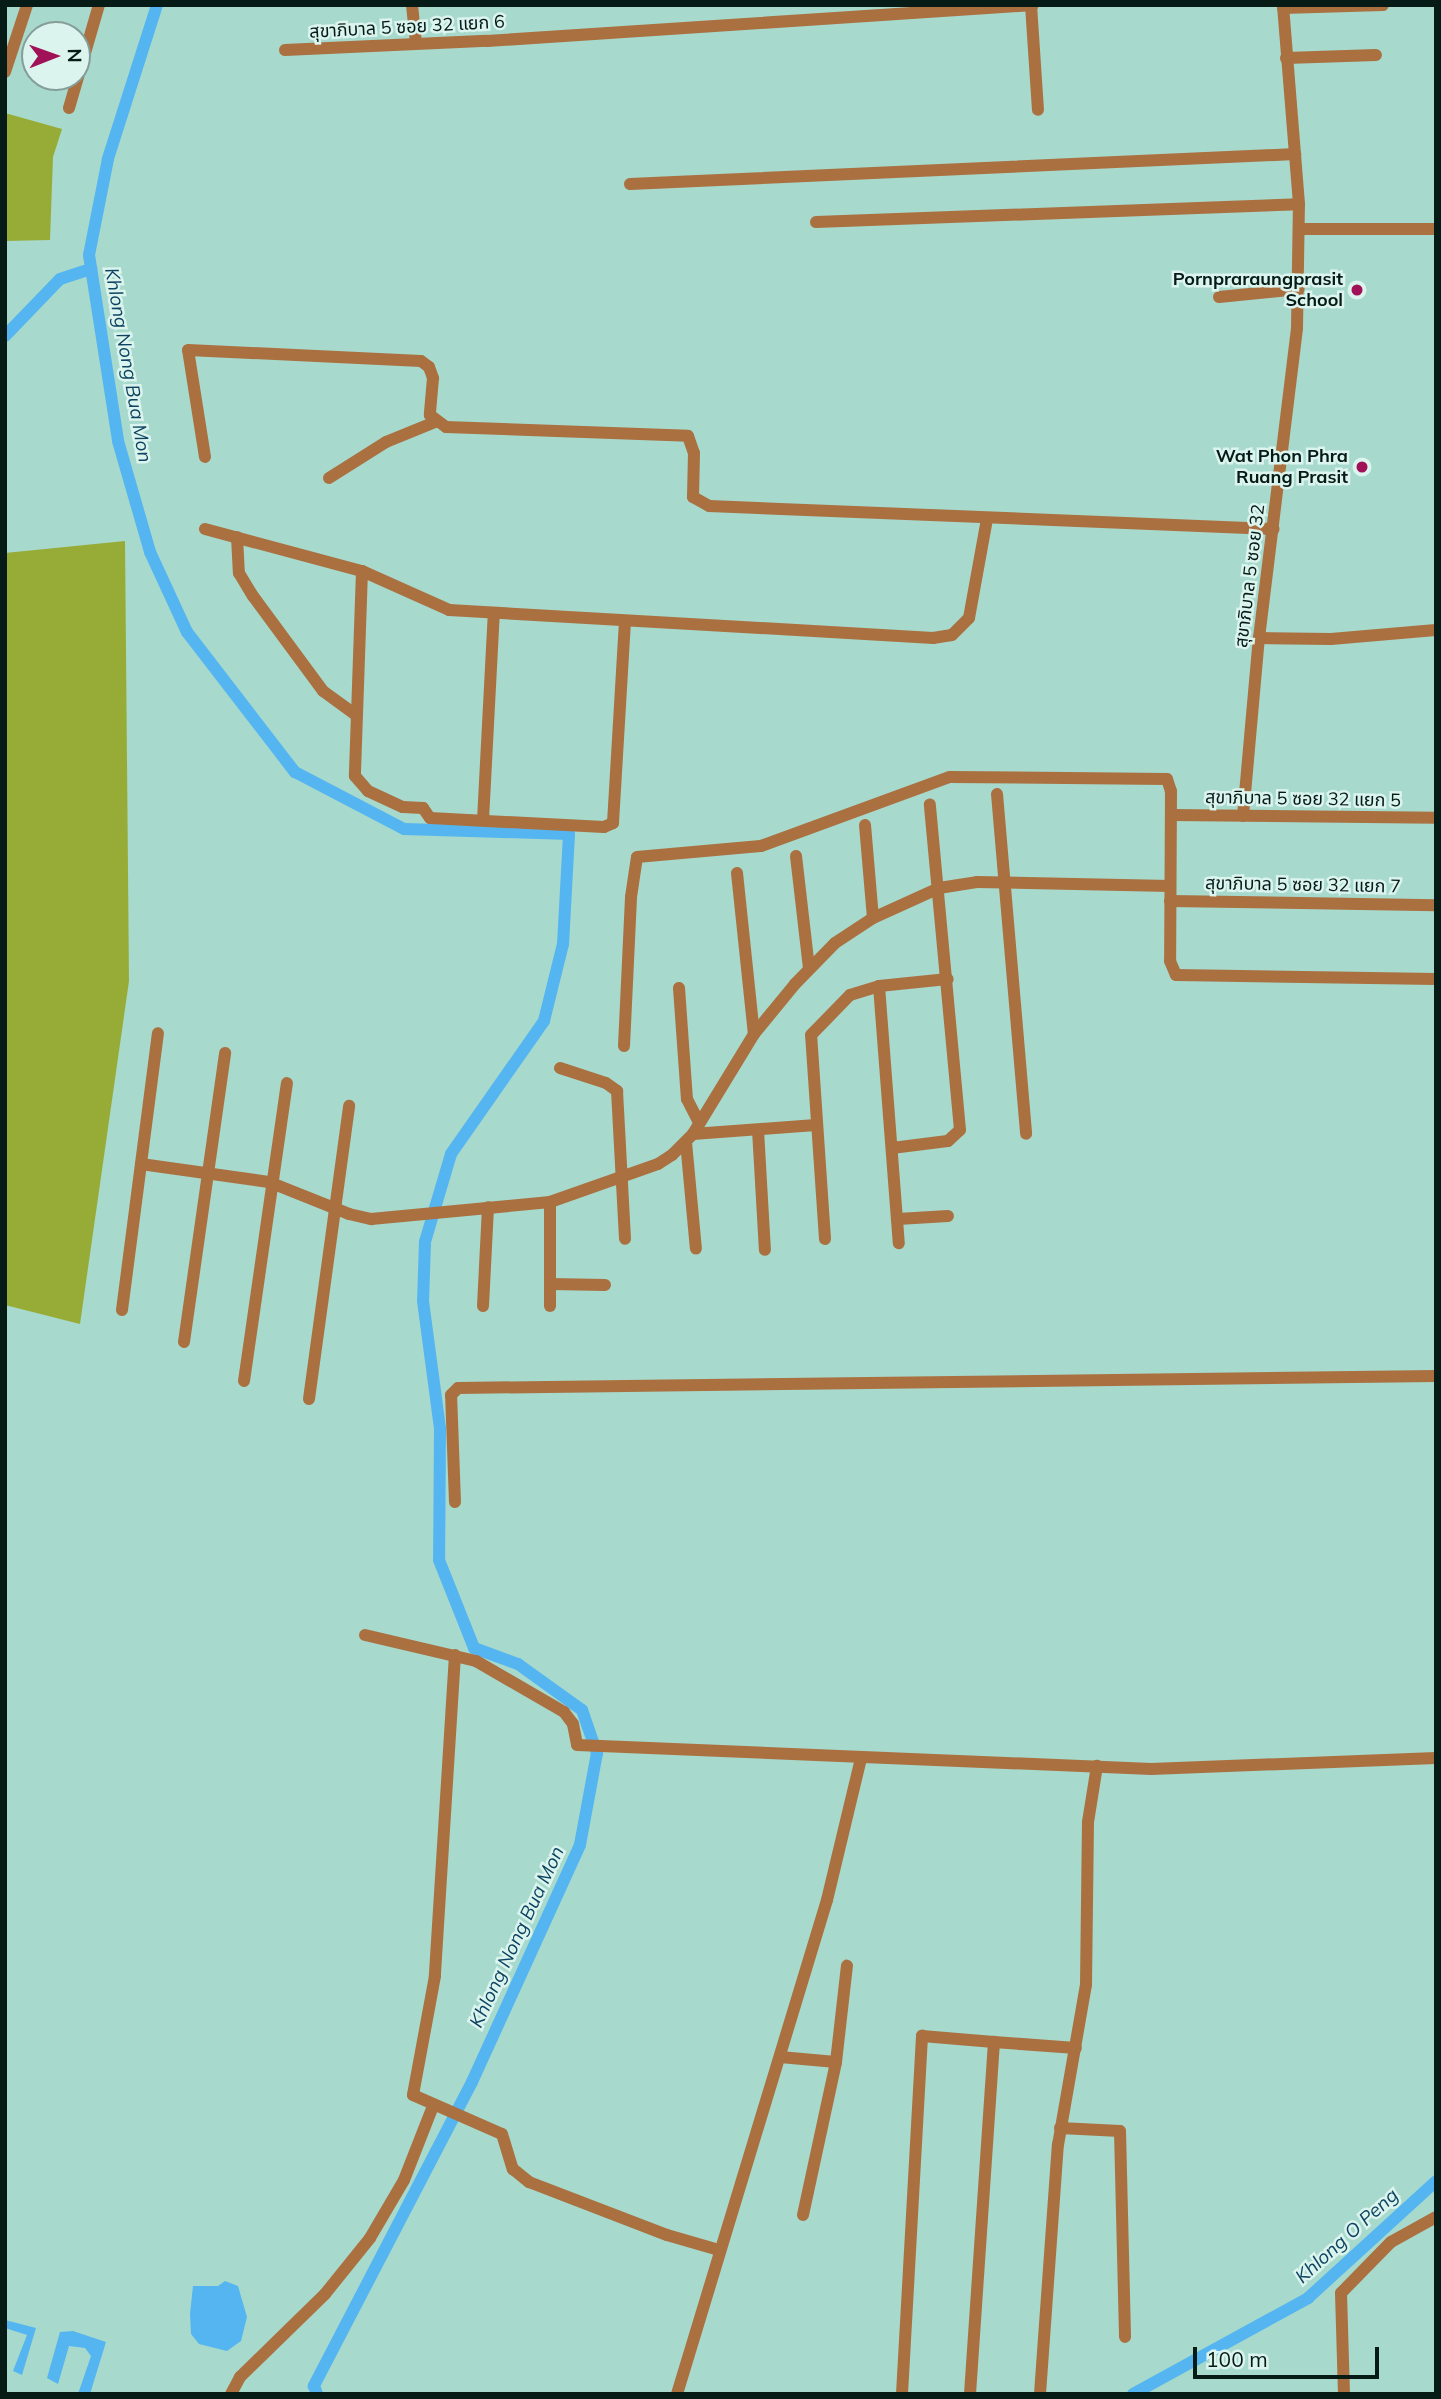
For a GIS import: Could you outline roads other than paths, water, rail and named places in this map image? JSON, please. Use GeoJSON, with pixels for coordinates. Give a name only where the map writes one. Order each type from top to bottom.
{"type":"FeatureCollection","features":[{"type":"Feature","properties":{"kind":"street"},"geometry":{"type":"LineString","coordinates":[[5,72],[27,5]]}},
{"type":"Feature","properties":{"kind":"street"},"geometry":{"type":"LineString","coordinates":[[68,108],[99,5]]}},
{"type":"Feature","properties":{"kind":"street"},"geometry":{"type":"LineString","coordinates":[[412,5],[416,43]]}},
{"type":"Feature","properties":{"kind":"street"},"geometry":{"type":"LineString","coordinates":[[1032,5],[1038,110]]}},
{"type":"Feature","properties":{"kind":"street","name":"สุขาภิบาล 5 ซอย 32 แยก 6"},"geometry":{"type":"LineString","coordinates":[[285,50],[1032,5]]}},
{"type":"Feature","properties":{"kind":"street"},"geometry":{"type":"LineString","coordinates":[[1283,6],[1382,5]]}},
{"type":"Feature","properties":{"kind":"street","name":"สุขาภิบาล 5 ซอย 32"},"geometry":{"type":"LineString","coordinates":[[1243,816],[1259,638],[1274,529],[1299,289],[1299,204],[1283,6]]}},
{"type":"Feature","properties":{"kind":"street"},"geometry":{"type":"LineString","coordinates":[[1286,58],[1376,55]]}},
{"type":"Feature","properties":{"kind":"street"},"geometry":{"type":"LineString","coordinates":[[630,184],[1294,154]]}},
{"type":"Feature","properties":{"kind":"street"},"geometry":{"type":"LineString","coordinates":[[816,222],[1299,204]]}},
{"type":"Feature","properties":{"kind":"street"},"geometry":{"type":"LineString","coordinates":[[1300,229],[1436,229]]}},
{"type":"Feature","properties":{"kind":"street"},"geometry":{"type":"LineString","coordinates":[[1219,297],[1299,289]]}},
{"type":"Feature","properties":{"kind":"street"},"geometry":{"type":"LineString","coordinates":[[205,457],[188,350],[421,361],[433,378],[430,415],[435,422]]}},
{"type":"Feature","properties":{"kind":"street"},"geometry":{"type":"LineString","coordinates":[[329,478],[386,442],[435,422],[458,428],[680,433],[692,443],[693,497],[709,506],[1274,529]]}},
{"type":"Feature","properties":{"kind":"street"},"geometry":{"type":"LineString","coordinates":[[205,530],[362,571],[437,607],[625,621],[952,635],[969,618],[987,519]]}},
{"type":"Feature","properties":{"kind":"street"},"geometry":{"type":"LineString","coordinates":[[237,537],[239,573],[253,596],[323,691],[356,715]]}},
{"type":"Feature","properties":{"kind":"street"},"geometry":{"type":"LineString","coordinates":[[362,571],[354,766],[359,786],[403,807],[423,808],[430,818],[604,827],[613,823],[625,621]]}},
{"type":"Feature","properties":{"kind":"street"},"geometry":{"type":"LineString","coordinates":[[483,820],[494,613]]}},
{"type":"Feature","properties":{"kind":"street"},"geometry":{"type":"LineString","coordinates":[[1259,638],[1331,639],[1436,630]]}},
{"type":"Feature","properties":{"kind":"street"},"geometry":{"type":"LineString","coordinates":[[624,1046],[631,897],[637,857],[761,846],[950,777],[1159,777],[1171,784],[1171,968],[1181,977],[1436,979]]}},
{"type":"Feature","properties":{"kind":"street"},"geometry":{"type":"LineString","coordinates":[[998,794],[1026,1134]]}},
{"type":"Feature","properties":{"kind":"street"},"geometry":{"type":"LineString","coordinates":[[892,1148],[948,1141],[959,1135],[948,979],[930,804]]}},
{"type":"Feature","properties":{"kind":"street","name":"สุขาภิบาล 5 ซอย 32 แยก 5"},"geometry":{"type":"LineString","coordinates":[[1171,815],[1436,818]]}},
{"type":"Feature","properties":{"kind":"street"},"geometry":{"type":"LineString","coordinates":[[865,825],[873,918]]}},
{"type":"Feature","properties":{"kind":"street"},"geometry":{"type":"LineString","coordinates":[[796,856],[809,968]]}},
{"type":"Feature","properties":{"kind":"street"},"geometry":{"type":"LineString","coordinates":[[737,873],[754,1034]]}},
{"type":"Feature","properties":{"kind":"street"},"geometry":{"type":"LineString","coordinates":[[141,1164],[209,1170],[269,1182],[371,1219],[550,1202],[658,1164],[692,1133],[754,1034],[809,968],[835,943],[873,918],[939,888],[1005,882],[1170,886]]}},
{"type":"Feature","properties":{"kind":"street","name":"สุขาภิบาล 5 ซอย 32 แยก 7"},"geometry":{"type":"LineString","coordinates":[[1170,901],[1436,905]]}},
{"type":"Feature","properties":{"kind":"street"},"geometry":{"type":"LineString","coordinates":[[825,1240],[811,1035],[841,1001],[879,986],[948,979]]}},
{"type":"Feature","properties":{"kind":"street"},"geometry":{"type":"LineString","coordinates":[[879,986],[899,1242]]}},
{"type":"Feature","properties":{"kind":"street"},"geometry":{"type":"LineString","coordinates":[[679,988],[692,1133],[696,1249]]}},
{"type":"Feature","properties":{"kind":"street"},"geometry":{"type":"LineString","coordinates":[[122,1310],[158,1033]]}},
{"type":"Feature","properties":{"kind":"street"},"geometry":{"type":"LineString","coordinates":[[184,1342],[225,1053]]}},
{"type":"Feature","properties":{"kind":"street"},"geometry":{"type":"LineString","coordinates":[[560,1068],[606,1083],[617,1091],[625,1238]]}},
{"type":"Feature","properties":{"kind":"street"},"geometry":{"type":"LineString","coordinates":[[244,1381],[269,1182],[286,1083]]}},
{"type":"Feature","properties":{"kind":"street"},"geometry":{"type":"LineString","coordinates":[[309,1399],[349,1105]]}},
{"type":"Feature","properties":{"kind":"street"},"geometry":{"type":"LineString","coordinates":[[692,1133],[816,1125]]}},
{"type":"Feature","properties":{"kind":"street"},"geometry":{"type":"LineString","coordinates":[[758,1130],[765,1250]]}},
{"type":"Feature","properties":{"kind":"street"},"geometry":{"type":"LineString","coordinates":[[550,1202],[550,1306]]}},
{"type":"Feature","properties":{"kind":"street"},"geometry":{"type":"LineString","coordinates":[[483,1306],[488,1207]]}},
{"type":"Feature","properties":{"kind":"street"},"geometry":{"type":"LineString","coordinates":[[898,1219],[948,1216]]}},
{"type":"Feature","properties":{"kind":"street"},"geometry":{"type":"LineString","coordinates":[[550,1284],[605,1285]]}},
{"type":"Feature","properties":{"kind":"street"},"geometry":{"type":"LineString","coordinates":[[456,1502],[451,1395],[458,1388],[1436,1376]]}},
{"type":"Feature","properties":{"kind":"street"},"geometry":{"type":"LineString","coordinates":[[365,1635],[455,1654],[508,1678],[564,1712],[573,1724],[577,1745],[1097,1766],[1249,1768],[1436,1758]]}},
{"type":"Feature","properties":{"kind":"street"},"geometry":{"type":"LineString","coordinates":[[455,1654],[435,1976],[413,2095],[469,2117],[502,2134],[513,2169],[529,2182],[667,2235],[719,2250]]}},
{"type":"Feature","properties":{"kind":"street"},"geometry":{"type":"LineString","coordinates":[[677,2394],[827,1900],[861,1758]]}},
{"type":"Feature","properties":{"kind":"street"},"geometry":{"type":"LineString","coordinates":[[1040,2394],[1060,2128],[1086,1985],[1088,1822],[1097,1766]]}},
{"type":"Feature","properties":{"kind":"street"},"geometry":{"type":"LineString","coordinates":[[803,2215],[836,2062],[847,1966]]}},
{"type":"Feature","properties":{"kind":"street"},"geometry":{"type":"LineString","coordinates":[[902,2394],[922,2036],[1076,2048]]}},
{"type":"Feature","properties":{"kind":"street"},"geometry":{"type":"LineString","coordinates":[[970,2394],[994,2042]]}},
{"type":"Feature","properties":{"kind":"street"},"geometry":{"type":"LineString","coordinates":[[780,2057],[836,2062]]}},
{"type":"Feature","properties":{"kind":"street"},"geometry":{"type":"LineString","coordinates":[[231,2394],[240,2377],[325,2294],[370,2238],[404,2180],[439,2107]]}},
{"type":"Feature","properties":{"kind":"street"},"geometry":{"type":"LineString","coordinates":[[1060,2128],[1120,2131],[1125,2336]]}},
{"type":"Feature","properties":{"kind":"street"},"geometry":{"type":"LineString","coordinates":[[1344,2394],[1341,2293],[1391,2242],[1436,2217]]}},
{"type":"Feature","properties":{"kind":"water"},"geometry":{"type":"Polygon","coordinates":[[[225,2281],[238,2286],[247,2317],[241,2341],[227,2351],[199,2344],[191,2334],[190,2314],[193,2286],[218,2286],[225,2281]]]}},
{"type":"Feature","properties":{"kind":"water"},"geometry":{"type":"Polygon","coordinates":[[[5,2320],[36,2328],[22,2375],[13,2371],[27,2335],[5,2328],[5,2320]]]}},
{"type":"Feature","properties":{"kind":"water"},"geometry":{"type":"Polygon","coordinates":[[[73,2331],[106,2342],[90,2394],[78,2394],[91,2356],[85,2348],[69,2346],[58,2384],[47,2378],[60,2332],[73,2331]]]}},
{"type":"Feature","properties":{"kind":"waterway","name":"Khlong Nong Bua Mon"},"geometry":{"type":"LineString","coordinates":[[157,5],[108,159],[89,255],[118,441],[150,552],[187,632],[295,772],[404,829],[569,834],[563,944],[544,1021],[451,1154],[425,1242],[423,1301],[440,1428],[439,1560],[474,1648],[518,1664],[582,1710],[597,1753],[580,1845],[472,2082],[314,2386],[317,2394]]}},
{"type":"Feature","properties":{"kind":"waterway"},"geometry":{"type":"LineString","coordinates":[[5,336],[60,279],[91,269]]}},
{"type":"Feature","properties":{"kind":"waterway","name":"Khlong O Peng"},"geometry":{"type":"LineString","coordinates":[[1133,2394],[1308,2298],[1436,2181]]}},
{"type":"Feature","properties":{"kind":"place","name":"Pornpraraungprasit School"},"geometry":{"type":"Point","coordinates":[1357,290]}},
{"type":"Feature","properties":{"kind":"place","name":"Wat Phon Phra Ruang Prasit"},"geometry":{"type":"Point","coordinates":[1362,467]}}]}
